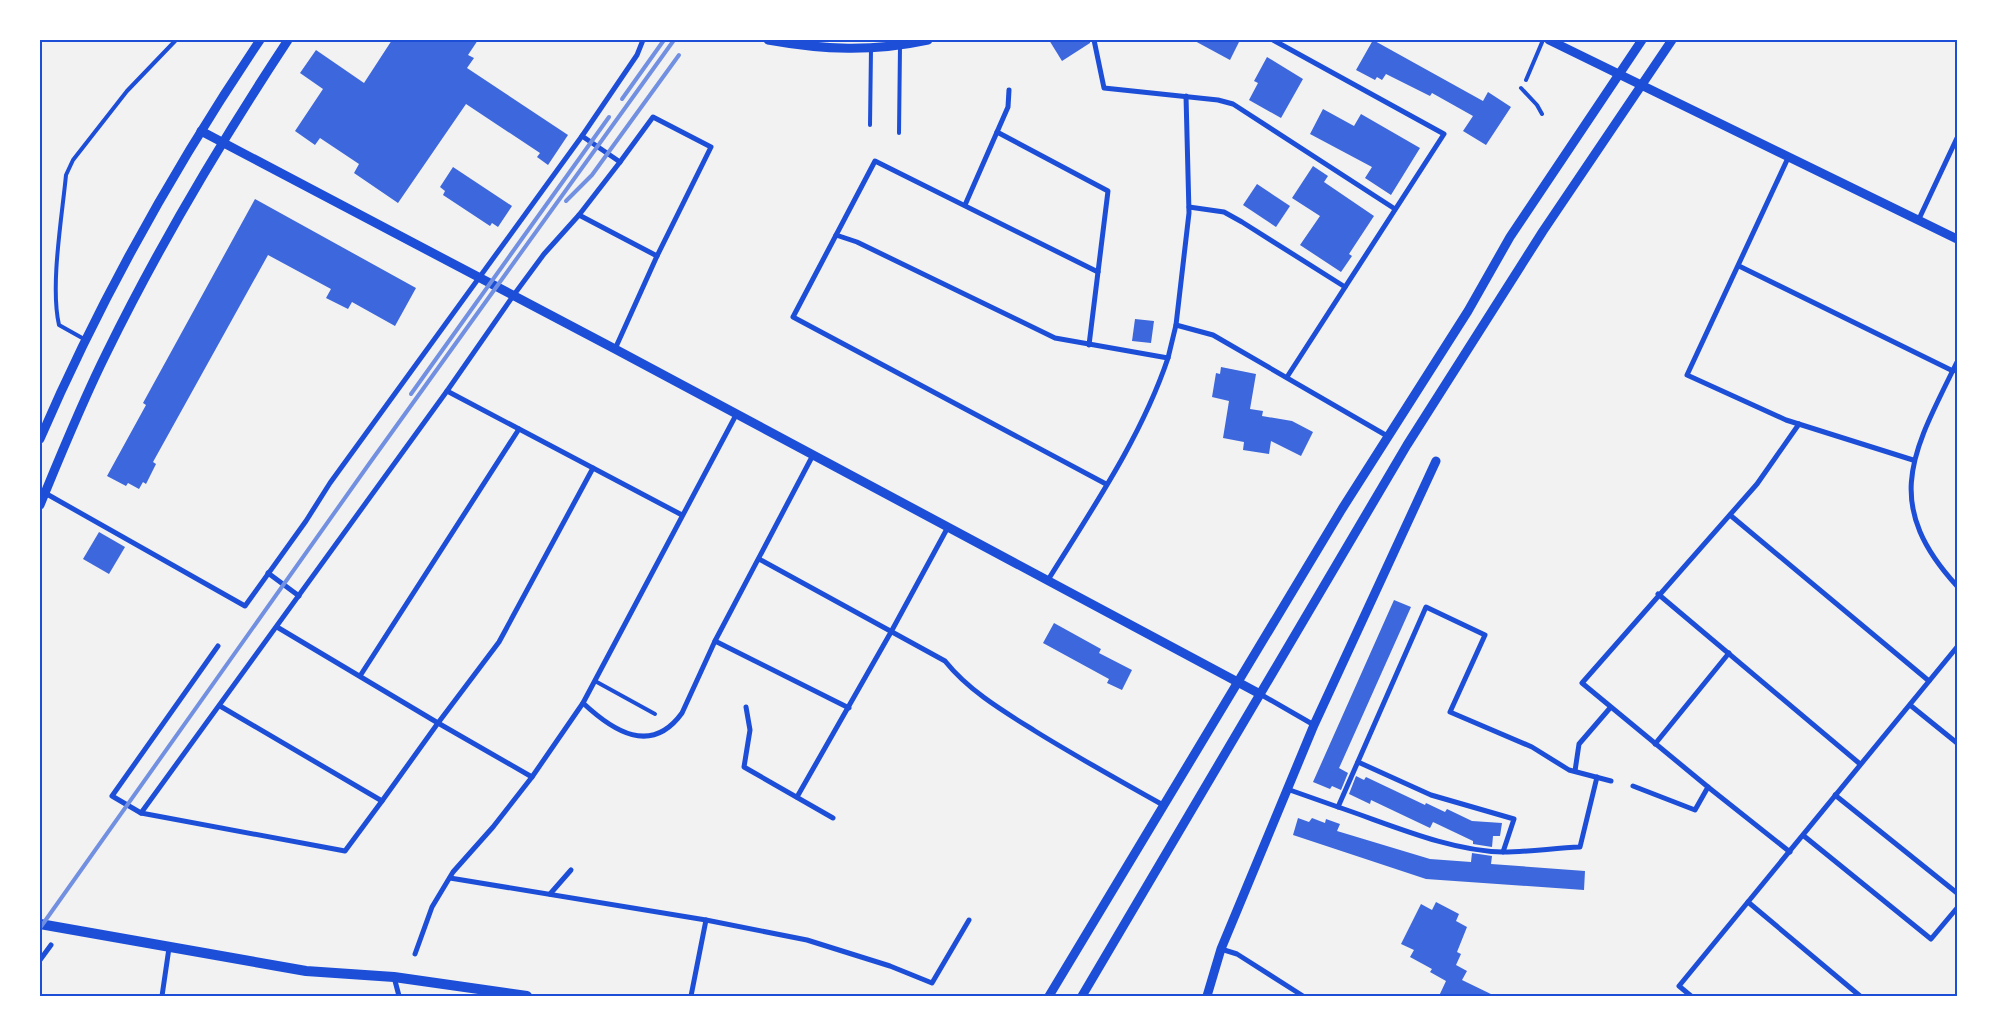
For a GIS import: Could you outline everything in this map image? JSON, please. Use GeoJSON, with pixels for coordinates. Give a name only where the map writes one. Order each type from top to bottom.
{"type":"FeatureCollection","features":[{"type":"Feature","properties":{"kind":"main road"},"geometry":{"type":"LineString","coordinates":[[40,924],[306,971],[394,977],[527,996]]}},
{"type":"Feature","properties":{"kind":"street"},"geometry":{"type":"LineString","coordinates":[[40,439],[84,339],[201,131],[260,40]]}},
{"type":"Feature","properties":{"kind":"street"},"geometry":{"type":"LineString","coordinates":[[40,505],[107,351],[156,259],[222,143],[288,40]]}},
{"type":"Feature","properties":{"kind":"street"},"geometry":{"type":"LineString","coordinates":[[45,493],[245,606],[478,276],[582,136],[637,55],[643,40]]}},
{"type":"Feature","properties":{"kind":"street"},"geometry":{"type":"LineString","coordinates":[[768,40],[871,49],[900,46],[928,40]]}},
{"type":"Feature","properties":{"kind":"street"},"geometry":{"type":"LineString","coordinates":[[1096,40],[1104,88],[1218,100],[1248,112],[1395,209]]}},
{"type":"Feature","properties":{"kind":"street"},"geometry":{"type":"LineString","coordinates":[[1273,40],[1444,134],[1286,378]]}},
{"type":"Feature","properties":{"kind":"street"},"geometry":{"type":"LineString","coordinates":[[1548,40],[1957,239]]}},
{"type":"Feature","properties":{"kind":"street"},"geometry":{"type":"LineString","coordinates":[[1050,996],[1238,681],[1468,310],[1510,238],[1642,40]]}},
{"type":"Feature","properties":{"kind":"street"},"geometry":{"type":"LineString","coordinates":[[1082,996],[1408,445],[1543,231],[1672,40]]}},
{"type":"Feature","properties":{"kind":"street"},"geometry":{"type":"LineString","coordinates":[[964,205],[1008,107],[1009,90]]}},
{"type":"Feature","properties":{"kind":"street"},"geometry":{"type":"LineString","coordinates":[[1048,580],[1143,422],[1168,358],[1176,325],[1189,207],[1186,96]]}},
{"type":"Feature","properties":{"kind":"street"},"geometry":{"type":"LineString","coordinates":[[141,813],[277,627],[513,296],[544,254],[579,215],[653,116],[711,147],[657,256],[615,349]]}},
{"type":"Feature","properties":{"kind":"street"},"geometry":{"type":"LineString","coordinates":[[201,131],[478,276],[736,416],[1238,681],[1314,725]]}},
{"type":"Feature","properties":{"kind":"street"},"geometry":{"type":"LineString","coordinates":[[997,132],[1108,191],[1089,345]]}},
{"type":"Feature","properties":{"kind":"street"},"geometry":{"type":"LineString","coordinates":[[582,136],[620,162]]}},
{"type":"Feature","properties":{"kind":"street"},"geometry":{"type":"LineString","coordinates":[[1918,220],[1957,138]]}},
{"type":"Feature","properties":{"kind":"street"},"geometry":{"type":"LineString","coordinates":[[1788,158],[1687,375],[1799,424],[1913,460]]}},
{"type":"Feature","properties":{"kind":"street"},"geometry":{"type":"LineString","coordinates":[[1098,272],[875,161],[793,318],[1106,484]]}},
{"type":"Feature","properties":{"kind":"street"},"geometry":{"type":"LineString","coordinates":[[1189,207],[1224,212],[1345,287]]}},
{"type":"Feature","properties":{"kind":"street"},"geometry":{"type":"LineString","coordinates":[[579,215],[657,256]]}},
{"type":"Feature","properties":{"kind":"street"},"geometry":{"type":"LineString","coordinates":[[836,235],[856,242],[1055,338],[1168,358]]}},
{"type":"Feature","properties":{"kind":"street"},"geometry":{"type":"LineString","coordinates":[[1739,266],[1956,366],[1919,443],[1913,460],[1911,491],[1920,535],[1928,550],[1957,586]]}},
{"type":"Feature","properties":{"kind":"street"},"geometry":{"type":"LineString","coordinates":[[1176,325],[1213,335],[1388,437]]}},
{"type":"Feature","properties":{"kind":"street"},"geometry":{"type":"LineString","coordinates":[[447,390],[682,515]]}},
{"type":"Feature","properties":{"kind":"street"},"geometry":{"type":"LineString","coordinates":[[415,954],[432,907],[450,878],[532,777],[582,703],[736,416]]}},
{"type":"Feature","properties":{"kind":"street"},"geometry":{"type":"LineString","coordinates":[[1790,852],[1708,788],[1582,683],[1658,594],[1757,484],[1799,424]]}},
{"type":"Feature","properties":{"kind":"street"},"geometry":{"type":"LineString","coordinates":[[360,676],[519,429]]}},
{"type":"Feature","properties":{"kind":"street"},"geometry":{"type":"LineString","coordinates":[[582,703],[595,715],[618,729],[635,736],[650,738],[675,722],[682,713],[715,641],[812,455]]}},
{"type":"Feature","properties":{"kind":"street"},"geometry":{"type":"LineString","coordinates":[[1207,996],[1221,948],[1314,725],[1436,461]]}},
{"type":"Feature","properties":{"kind":"street"},"geometry":{"type":"LineString","coordinates":[[218,646],[112,796],[141,813],[345,851],[499,642],[593,468]]}},
{"type":"Feature","properties":{"kind":"street"},"geometry":{"type":"LineString","coordinates":[[1730,515],[1929,681]]}},
{"type":"Feature","properties":{"kind":"street"},"geometry":{"type":"LineString","coordinates":[[796,797],[849,708],[948,527]]}},
{"type":"Feature","properties":{"kind":"street"},"geometry":{"type":"LineString","coordinates":[[758,559],[945,661],[955,674],[990,702],[1023,724],[1164,805]]}},
{"type":"Feature","properties":{"kind":"street"},"geometry":{"type":"LineString","coordinates":[[268,573],[299,596]]}},
{"type":"Feature","properties":{"kind":"street"},"geometry":{"type":"LineString","coordinates":[[1658,594],[1860,764]]}},
{"type":"Feature","properties":{"kind":"street"},"geometry":{"type":"LineString","coordinates":[[1338,807],[1426,607],[1486,635],[1450,712],[1532,747],[1569,770],[1611,781]]}},
{"type":"Feature","properties":{"kind":"street"},"geometry":{"type":"LineString","coordinates":[[277,627],[532,777]]}},
{"type":"Feature","properties":{"kind":"street"},"geometry":{"type":"LineString","coordinates":[[715,641],[849,708]]}},
{"type":"Feature","properties":{"kind":"street"},"geometry":{"type":"LineString","coordinates":[[1691,996],[1678,986],[1804,836],[1860,764],[1957,647]]}},
{"type":"Feature","properties":{"kind":"street"},"geometry":{"type":"LineString","coordinates":[[1655,744],[1729,653]]}},
{"type":"Feature","properties":{"kind":"street"},"geometry":{"type":"LineString","coordinates":[[1910,705],[1957,742]]}},
{"type":"Feature","properties":{"kind":"street"},"geometry":{"type":"LineString","coordinates":[[220,706],[382,801]]}},
{"type":"Feature","properties":{"kind":"street"},"geometry":{"type":"LineString","coordinates":[[746,707],[750,730],[744,767],[833,818]]}},
{"type":"Feature","properties":{"kind":"street"},"geometry":{"type":"LineString","coordinates":[[1575,772],[1579,744],[1610,708]]}},
{"type":"Feature","properties":{"kind":"street"},"geometry":{"type":"LineString","coordinates":[[1358,762],[1431,795],[1514,819],[1503,852]]}},
{"type":"Feature","properties":{"kind":"street"},"geometry":{"type":"LineString","coordinates":[[1287,789],[1448,843],[1503,852],[1580,847],[1597,777]]}},
{"type":"Feature","properties":{"kind":"street"},"geometry":{"type":"LineString","coordinates":[[1633,786],[1695,810],[1708,788]]}},
{"type":"Feature","properties":{"kind":"street"},"geometry":{"type":"LineString","coordinates":[[1835,795],[1957,893]]}},
{"type":"Feature","properties":{"kind":"street"},"geometry":{"type":"LineString","coordinates":[[1804,836],[1931,939],[1957,908]]}},
{"type":"Feature","properties":{"kind":"street"},"geometry":{"type":"LineString","coordinates":[[550,894],[571,870]]}},
{"type":"Feature","properties":{"kind":"street"},"geometry":{"type":"LineString","coordinates":[[450,878],[706,920],[807,940],[890,966],[932,983],[970,920]]}},
{"type":"Feature","properties":{"kind":"street"},"geometry":{"type":"LineString","coordinates":[[1748,902],[1860,996]]}},
{"type":"Feature","properties":{"kind":"street"},"geometry":{"type":"LineString","coordinates":[[691,996],[706,920]]}},
{"type":"Feature","properties":{"kind":"street"},"geometry":{"type":"LineString","coordinates":[[40,960],[51,945]]}},
{"type":"Feature","properties":{"kind":"street"},"geometry":{"type":"LineString","coordinates":[[162,996],[169,948]]}},
{"type":"Feature","properties":{"kind":"street"},"geometry":{"type":"LineString","coordinates":[[1221,948],[1236,954],[1303,996]]}},
{"type":"Feature","properties":{"kind":"street"},"geometry":{"type":"LineString","coordinates":[[394,977],[399,996]]}},
{"type":"Feature","properties":{"kind":"lane"},"geometry":{"type":"LineString","coordinates":[[84,339],[59,325],[56,315],[56,290],[66,174],[73,160],[127,92],[176,40]]}},
{"type":"Feature","properties":{"kind":"lane"},"geometry":{"type":"LineString","coordinates":[[1526,80],[1543,40]]}},
{"type":"Feature","properties":{"kind":"lane"},"geometry":{"type":"LineString","coordinates":[[899,133],[900,46]]}},
{"type":"Feature","properties":{"kind":"lane"},"geometry":{"type":"LineString","coordinates":[[870,125],[871,49]]}},
{"type":"Feature","properties":{"kind":"lane"},"geometry":{"type":"LineString","coordinates":[[1521,88],[1538,105],[1542,114]]}},
{"type":"Feature","properties":{"kind":"lane"},"geometry":{"type":"LineString","coordinates":[[595,681],[655,714]]}},
{"type":"Feature","properties":{"kind":"building"},"geometry":{"type":"Polygon","coordinates":[[[392,40],[478,40],[468,55],[474,58],[467,68],[568,135],[548,165],[537,157],[540,153],[466,104],[398,203],[354,173],[359,164],[320,138],[315,145],[295,131],[323,89],[300,73],[316,50],[364,83],[392,40]]]}},
{"type":"Feature","properties":{"kind":"building"},"geometry":{"type":"Polygon","coordinates":[[[1049,40],[1090,40],[1090,43],[1062,61],[1049,40]]]}},
{"type":"Feature","properties":{"kind":"building"},"geometry":{"type":"Polygon","coordinates":[[[1193,40],[1240,40],[1230,60],[1193,40]]]}},
{"type":"Feature","properties":{"kind":"building"},"geometry":{"type":"Polygon","coordinates":[[[1373,40],[1483,101],[1488,92],[1511,107],[1486,145],[1463,131],[1473,116],[1432,93],[1430,96],[1386,74],[1382,80],[1377,77],[1375,80],[1356,70],[1373,40]]]}},
{"type":"Feature","properties":{"kind":"building"},"geometry":{"type":"Polygon","coordinates":[[[1267,57],[1303,79],[1281,118],[1249,100],[1258,83],[1254,81],[1267,57]]]}},
{"type":"Feature","properties":{"kind":"building"},"geometry":{"type":"Polygon","coordinates":[[[1323,109],[1354,126],[1361,114],[1420,148],[1391,195],[1365,178],[1372,167],[1310,134],[1323,109]]]}},
{"type":"Feature","properties":{"kind":"building"},"geometry":{"type":"Polygon","coordinates":[[[1313,166],[1328,176],[1324,182],[1374,216],[1349,254],[1352,256],[1341,272],[1300,245],[1320,216],[1292,198],[1313,166]]]}},
{"type":"Feature","properties":{"kind":"building"},"geometry":{"type":"Polygon","coordinates":[[[453,167],[512,206],[498,227],[492,223],[490,226],[443,195],[445,191],[440,187],[453,167]]]}},
{"type":"Feature","properties":{"kind":"building"},"geometry":{"type":"Polygon","coordinates":[[[1257,184],[1290,206],[1276,227],[1243,205],[1257,184]]]}},
{"type":"Feature","properties":{"kind":"building"},"geometry":{"type":"Polygon","coordinates":[[[255,199],[416,288],[395,326],[352,302],[348,309],[326,298],[331,289],[268,255],[153,462],[156,464],[146,484],[143,482],[139,489],[128,483],[126,486],[107,476],[146,405],[143,403],[255,199]]]}},
{"type":"Feature","properties":{"kind":"building"},"geometry":{"type":"Polygon","coordinates":[[[1135,319],[1154,321],[1151,343],[1132,341],[1135,319]]]}},
{"type":"Feature","properties":{"kind":"building"},"geometry":{"type":"Polygon","coordinates":[[[1221,367],[1256,374],[1250,409],[1263,411],[1262,416],[1292,421],[1313,432],[1301,456],[1271,441],[1269,454],[1243,450],[1244,442],[1223,438],[1229,401],[1212,397],[1216,373],[1220,374],[1221,367]]]}},
{"type":"Feature","properties":{"kind":"building"},"geometry":{"type":"Polygon","coordinates":[[[99,532],[125,547],[109,574],[83,559],[99,532]]]}},
{"type":"Feature","properties":{"kind":"building"},"geometry":{"type":"Polygon","coordinates":[[[1394,600],[1411,607],[1339,768],[1348,773],[1341,790],[1332,786],[1330,789],[1313,782],[1394,600]]]}},
{"type":"Feature","properties":{"kind":"building"},"geometry":{"type":"Polygon","coordinates":[[[1054,623],[1101,649],[1099,653],[1132,670],[1122,690],[1107,683],[1109,679],[1043,643],[1054,623]]]}},
{"type":"Feature","properties":{"kind":"building"},"geometry":{"type":"Polygon","coordinates":[[[1356,776],[1364,780],[1366,777],[1425,805],[1426,803],[1445,812],[1447,809],[1472,821],[1502,823],[1500,836],[1493,836],[1492,847],[1473,844],[1473,841],[1433,822],[1430,828],[1371,800],[1370,804],[1349,794],[1356,776]]]}},
{"type":"Feature","properties":{"kind":"building"},"geometry":{"type":"Polygon","coordinates":[[[1298,818],[1309,822],[1312,818],[1325,823],[1326,819],[1340,824],[1337,831],[1430,859],[1471,862],[1472,853],[1492,856],[1491,864],[1585,871],[1584,890],[1426,879],[1293,835],[1298,818]]]}},
{"type":"Feature","properties":{"kind":"building"},"geometry":{"type":"Polygon","coordinates":[[[1436,902],[1459,914],[1456,921],[1467,927],[1457,952],[1461,954],[1456,965],[1467,971],[1462,980],[1495,996],[1439,996],[1446,981],[1430,972],[1432,969],[1410,957],[1414,950],[1401,944],[1421,904],[1432,910],[1436,902]]]}},
{"type":"Feature","properties":{"kind":"railway"},"geometry":{"type":"LineString","coordinates":[[622,99],[664,40]]}},
{"type":"Feature","properties":{"kind":"railway"},"geometry":{"type":"LineString","coordinates":[[40,928],[369,464],[674,40]]}},
{"type":"Feature","properties":{"kind":"railway"},"geometry":{"type":"LineString","coordinates":[[566,201],[592,175],[679,55]]}},
{"type":"Feature","properties":{"kind":"railway"},"geometry":{"type":"LineString","coordinates":[[411,394],[609,117]]}}]}
